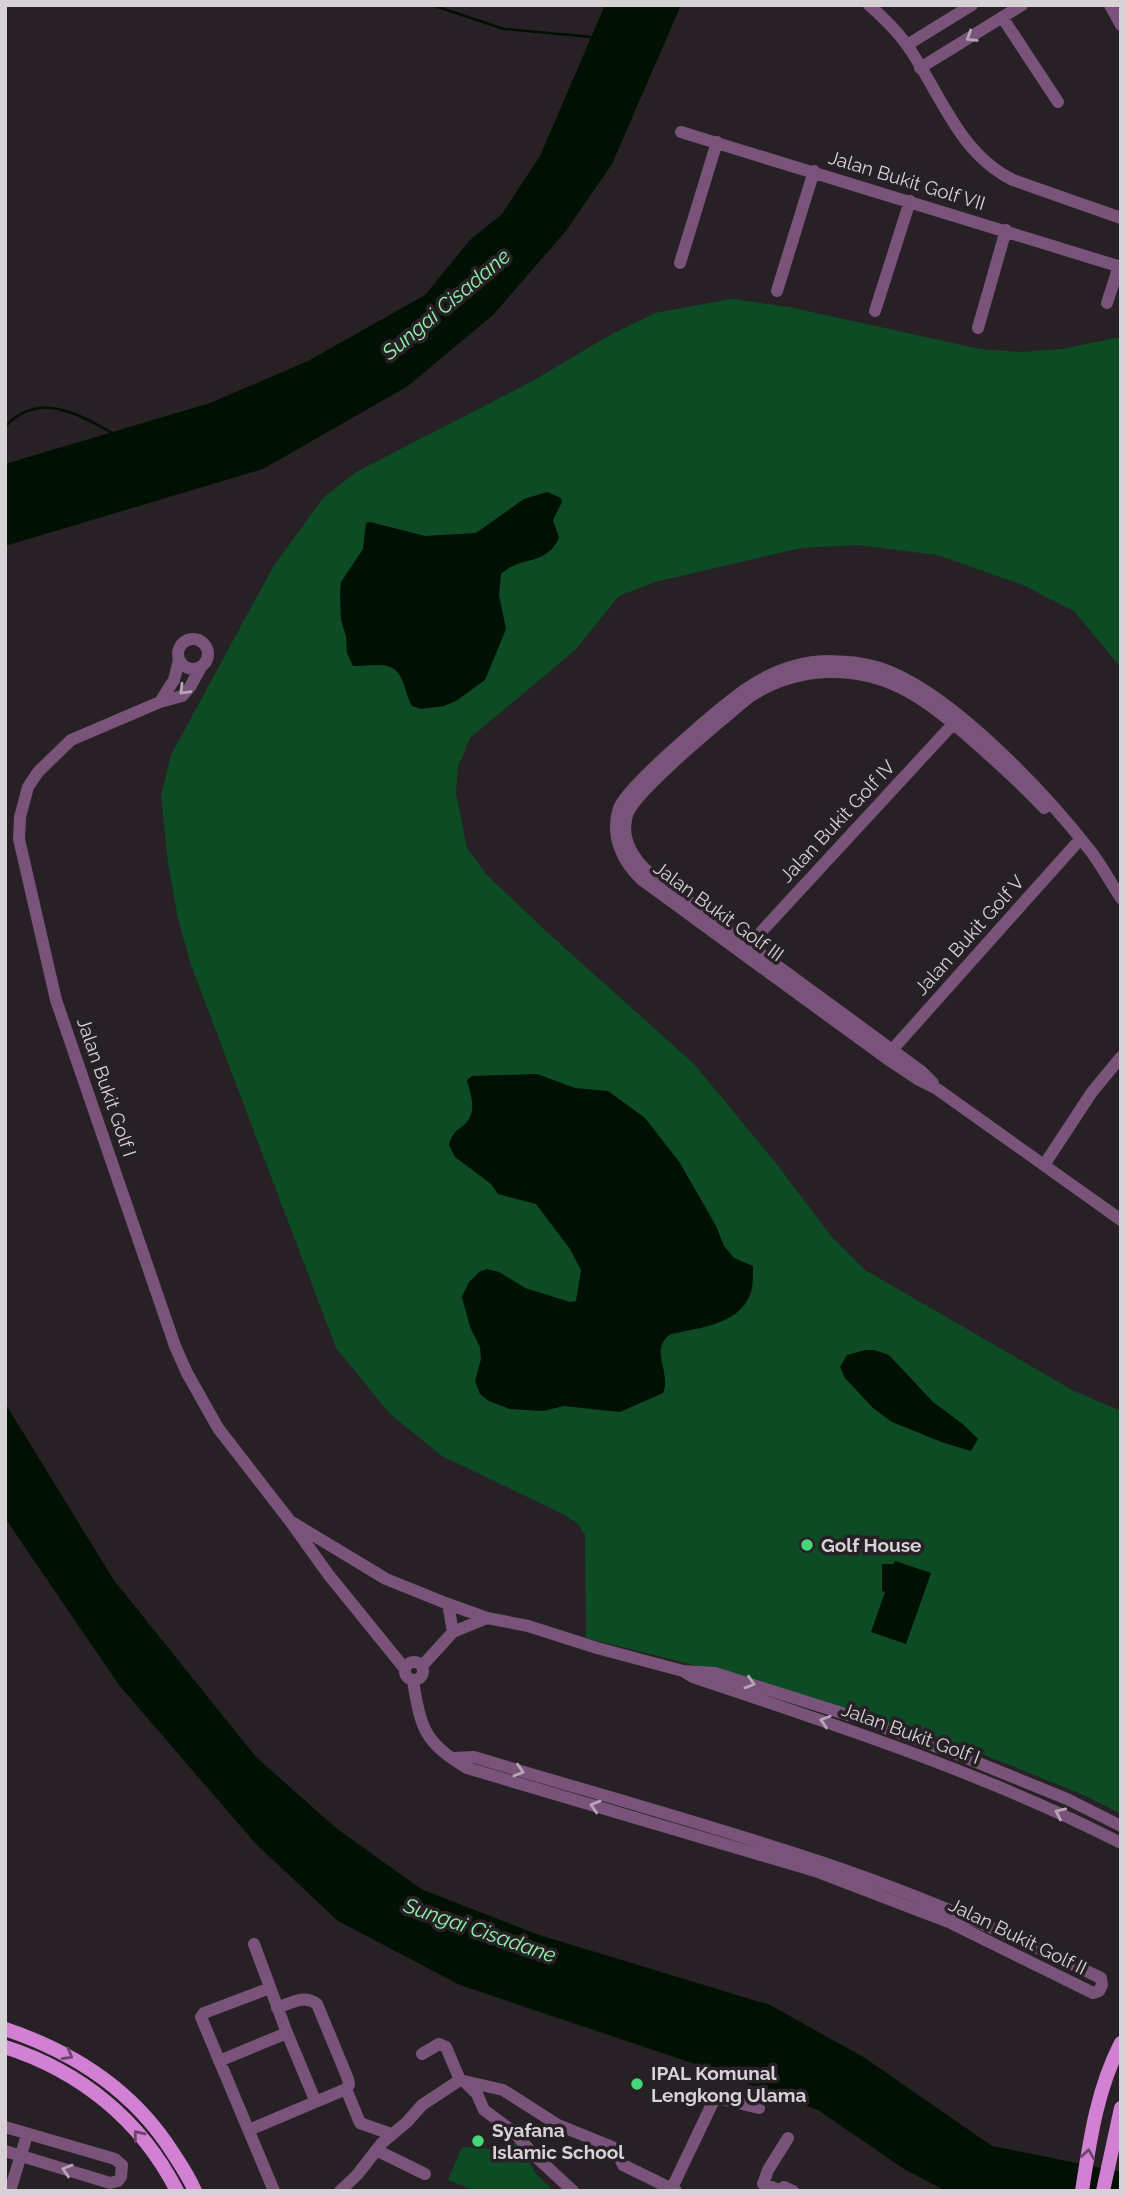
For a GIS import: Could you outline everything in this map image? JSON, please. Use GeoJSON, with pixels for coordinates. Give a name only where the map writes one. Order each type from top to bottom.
{"type":"FeatureCollection","features":[{"type":"Feature","properties":{"kind":"main road"},"geometry":{"type":"LineString","coordinates":[[5,2029],[37,2039],[67,2054],[132,2101],[163,2138],[191,2180],[195,2191]]}},
{"type":"Feature","properties":{"kind":"main road"},"geometry":{"type":"LineString","coordinates":[[1082,2191],[1094,2117],[1106,2075],[1121,2043]]}},
{"type":"Feature","properties":{"kind":"main road"},"geometry":{"type":"LineString","coordinates":[[5,2047],[28,2054],[58,2069],[120,2112],[151,2150],[177,2191]]}},
{"type":"Feature","properties":{"kind":"main road"},"geometry":{"type":"LineString","coordinates":[[1103,2191],[1119,2114]]}},
{"type":"Feature","properties":{"kind":"street"},"geometry":{"type":"LineString","coordinates":[[869,5],[887,21],[907,46],[970,147],[996,171],[1013,180],[1121,218]]}},
{"type":"Feature","properties":{"kind":"street"},"geometry":{"type":"LineString","coordinates":[[907,46],[972,5]]}},
{"type":"Feature","properties":{"kind":"street"},"geometry":{"type":"LineString","coordinates":[[920,68],[1022,5]]}},
{"type":"Feature","properties":{"kind":"street"},"geometry":{"type":"LineString","coordinates":[[1110,5],[1121,25]]}},
{"type":"Feature","properties":{"kind":"street"},"geometry":{"type":"LineString","coordinates":[[1002,17],[1058,102]]}},
{"type":"Feature","properties":{"kind":"street","name":"Jalan Bukit Golf VII"},"geometry":{"type":"LineString","coordinates":[[681,132],[1120,267]]}},
{"type":"Feature","properties":{"kind":"street"},"geometry":{"type":"LineString","coordinates":[[680,263],[717,142]]}},
{"type":"Feature","properties":{"kind":"street"},"geometry":{"type":"LineString","coordinates":[[777,291],[814,171]]}},
{"type":"Feature","properties":{"kind":"street"},"geometry":{"type":"LineString","coordinates":[[875,312],[910,201]]}},
{"type":"Feature","properties":{"kind":"street"},"geometry":{"type":"LineString","coordinates":[[978,328],[1006,230]]}},
{"type":"Feature","properties":{"kind":"street"},"geometry":{"type":"LineString","coordinates":[[1107,303],[1120,267]]}},
{"type":"Feature","properties":{"kind":"street"},"geometry":{"type":"LineString","coordinates":[[160,702],[174,681],[179,660],[178,650],[184,642],[198,640],[208,650],[207,660],[201,667],[186,667],[179,660]]}},
{"type":"Feature","properties":{"kind":"street","name":"Jalan Bukit Golf III"},"geometry":{"type":"LineString","coordinates":[[1121,898],[1089,849],[1023,774],[960,717],[920,688],[904,677],[872,665],[806,663],[770,674],[731,700],[645,777],[624,799],[617,819],[618,840],[623,857],[634,873],[886,1058],[937,1089],[1121,1220]]}},
{"type":"Feature","properties":{"kind":"street","name":"Jalan Bukit Golf I"},"geometry":{"type":"LineString","coordinates":[[201,667],[190,687],[181,696],[160,702],[71,740],[37,772],[22,803],[19,839],[56,1000],[175,1346],[187,1373],[218,1428],[328,1574],[405,1669]]}},
{"type":"Feature","properties":{"kind":"street","name":"Jalan Bukit Golf III"},"geometry":{"type":"LineString","coordinates":[[937,1089],[921,1071],[653,876],[638,862],[627,842],[626,825],[630,810],[640,795],[748,698],[775,683],[803,674],[850,672],[877,677],[915,695],[953,724],[1040,804],[1091,864],[1105,875]]}},
{"type":"Feature","properties":{"kind":"street","name":"Jalan Bukit Golf IV"},"geometry":{"type":"LineString","coordinates":[[748,945],[953,724]]}},
{"type":"Feature","properties":{"kind":"street","name":"Jalan Bukit Golf V"},"geometry":{"type":"LineString","coordinates":[[892,1050],[1075,845]]}},
{"type":"Feature","properties":{"kind":"street"},"geometry":{"type":"LineString","coordinates":[[1044,1165],[1092,1092],[1121,1057]]}},
{"type":"Feature","properties":{"kind":"street","name":"Jalan Bukit Golf I"},"geometry":{"type":"LineString","coordinates":[[290,1521],[386,1579],[486,1618],[528,1626],[683,1671],[715,1673],[877,1725],[1068,1799],[1121,1826]]}},
{"type":"Feature","properties":{"kind":"street"},"geometry":{"type":"LineString","coordinates":[[328,1574],[341,1553]]}},
{"type":"Feature","properties":{"kind":"street"},"geometry":{"type":"LineString","coordinates":[[448,1604],[453,1632]]}},
{"type":"Feature","properties":{"kind":"street"},"geometry":{"type":"LineString","coordinates":[[422,1666],[453,1632],[486,1618]]}},
{"type":"Feature","properties":{"kind":"street"},"geometry":{"type":"LineString","coordinates":[[411,1662],[417,1662],[424,1672],[413,1681],[405,1676],[405,1669],[411,1662]]}},
{"type":"Feature","properties":{"kind":"street","name":"Jalan Bukit Golf I"},"geometry":{"type":"LineString","coordinates":[[683,1671],[693,1677],[859,1733],[949,1767],[1061,1813],[1121,1843]]}},
{"type":"Feature","properties":{"kind":"street","name":"Jalan Bukit Golf II"},"geometry":{"type":"LineString","coordinates":[[413,1681],[419,1715],[426,1735],[440,1750],[467,1768],[815,1871],[951,1923],[1093,1993],[1099,1992],[1102,1985],[1101,1978],[1016,1938],[843,1870],[474,1757],[453,1758]]}},
{"type":"Feature","properties":{"kind":"street"},"geometry":{"type":"LineString","coordinates":[[254,1944],[315,2100]]}},
{"type":"Feature","properties":{"kind":"street"},"geometry":{"type":"LineString","coordinates":[[270,1988],[204,2013],[201,2017],[274,2191]]}},
{"type":"Feature","properties":{"kind":"street"},"geometry":{"type":"LineString","coordinates":[[248,2130],[346,2089],[349,2085],[317,2004],[303,1999],[277,2008]]}},
{"type":"Feature","properties":{"kind":"street"},"geometry":{"type":"LineString","coordinates":[[219,2061],[287,2033]]}},
{"type":"Feature","properties":{"kind":"street"},"geometry":{"type":"LineString","coordinates":[[425,2053],[439,2045],[449,2051],[461,2082],[477,2094],[484,2110],[516,2133],[532,2153],[573,2191]]}},
{"type":"Feature","properties":{"kind":"street"},"geometry":{"type":"LineString","coordinates":[[340,2191],[391,2134],[407,2122],[422,2105],[461,2082],[503,2090],[558,2125],[615,2148],[623,2165],[674,2189],[717,2098],[759,2108]]}},
{"type":"Feature","properties":{"kind":"street"},"geometry":{"type":"LineString","coordinates":[[346,2089],[360,2123],[391,2134]]}},
{"type":"Feature","properties":{"kind":"street"},"geometry":{"type":"LineString","coordinates":[[5,2127],[115,2159],[122,2165],[121,2177],[110,2183],[5,2151]]}},
{"type":"Feature","properties":{"kind":"street"},"geometry":{"type":"LineString","coordinates":[[10,2191],[27,2135]]}},
{"type":"Feature","properties":{"kind":"street"},"geometry":{"type":"LineString","coordinates":[[788,2138],[768,2170],[763,2184],[782,2191],[784,2187],[793,2191]]}},
{"type":"Feature","properties":{"kind":"street"},"geometry":{"type":"LineString","coordinates":[[376,2150],[425,2174]]}},
{"type":"Feature","properties":{"kind":"green space"},"geometry":{"type":"Polygon","coordinates":[[[731,299],[789,307],[980,349],[1021,352],[1062,349],[1121,337],[1121,668],[1074,611],[1023,585],[938,555],[856,545],[801,548],[655,582],[619,596],[574,651],[470,738],[458,767],[456,793],[467,848],[487,875],[549,934],[694,1064],[775,1162],[831,1236],[865,1270],[1074,1391],[1121,1411],[1121,1814],[1086,1796],[960,1745],[742,1677],[586,1638],[585,1535],[578,1524],[563,1514],[442,1456],[390,1414],[336,1348],[191,965],[178,919],[168,863],[161,796],[171,755],[273,567],[323,498],[356,472],[531,382],[610,335],[655,313],[731,299]]]}},
{"type":"Feature","properties":{"kind":"green space"},"geometry":{"type":"Polygon","coordinates":[[[518,2142],[536,2174],[554,2191],[471,2191],[448,2180],[462,2147],[494,2149],[518,2142]]]}},
{"type":"Feature","properties":{"kind":"water","name":"Sungai Cisadane"},"geometry":{"type":"Polygon","coordinates":[[[605,5],[681,5],[612,164],[565,232],[493,315],[408,386],[263,469],[5,546],[5,464],[210,403],[308,361],[425,295],[470,240],[502,214],[540,156],[605,5]]]}},
{"type":"Feature","properties":{"kind":"water"},"geometry":{"type":"Polygon","coordinates":[[[547,492],[561,498],[562,502],[553,520],[559,538],[547,553],[517,564],[501,574],[499,595],[506,629],[485,680],[456,701],[444,706],[421,709],[412,706],[394,669],[383,665],[353,666],[347,653],[341,620],[341,582],[363,549],[366,523],[425,536],[476,533],[524,499],[547,492]]]}},
{"type":"Feature","properties":{"kind":"water"},"geometry":{"type":"Polygon","coordinates":[[[537,1074],[575,1088],[608,1091],[645,1118],[680,1163],[716,1226],[724,1246],[734,1258],[753,1266],[752,1288],[748,1300],[740,1310],[719,1322],[671,1334],[661,1347],[665,1377],[663,1393],[620,1412],[564,1406],[543,1411],[510,1409],[489,1401],[480,1394],[475,1381],[481,1359],[480,1347],[470,1327],[462,1297],[469,1282],[479,1272],[487,1269],[499,1272],[525,1288],[570,1302],[576,1301],[581,1270],[570,1249],[536,1204],[498,1194],[491,1184],[455,1157],[449,1145],[455,1132],[466,1123],[471,1114],[472,1100],[467,1080],[472,1076],[537,1074]]]}},
{"type":"Feature","properties":{"kind":"water"},"geometry":{"type":"Polygon","coordinates":[[[866,1350],[889,1355],[933,1402],[964,1425],[978,1439],[971,1451],[892,1422],[873,1408],[845,1378],[840,1367],[847,1355],[866,1350]]]}},
{"type":"Feature","properties":{"kind":"water","name":"Sungai Cisadane"},"geometry":{"type":"Polygon","coordinates":[[[5,1403],[113,1579],[256,1757],[336,1828],[421,1889],[536,1934],[770,2005],[865,2058],[992,2146],[1121,2172],[1121,2191],[946,2191],[904,2169],[818,2110],[692,2063],[460,1985],[338,1921],[255,1843],[119,1685],[5,1518],[5,1403]]]}},
{"type":"Feature","properties":{"kind":"water"},"geometry":{"type":"Polygon","coordinates":[[[895,1561],[931,1573],[906,1644],[871,1632],[885,1592],[882,1591],[882,1564],[894,1564],[895,1561]]]}},
{"type":"Feature","properties":{"kind":"waterway"},"geometry":{"type":"LineString","coordinates":[[432,5],[504,29],[592,37]]}},
{"type":"Feature","properties":{"kind":"waterway"},"geometry":{"type":"LineString","coordinates":[[5,427],[17,416],[44,408],[72,413],[112,433]]}},
{"type":"Feature","properties":{"kind":"place","name":"Golf House"},"geometry":{"type":"Point","coordinates":[807,1545]}},
{"type":"Feature","properties":{"kind":"place","name":"IPAL Komunal Lengkong Ulama"},"geometry":{"type":"Point","coordinates":[637,2084]}},
{"type":"Feature","properties":{"kind":"place","name":"Syafana Islamic School"},"geometry":{"type":"Point","coordinates":[478,2141]}}]}
